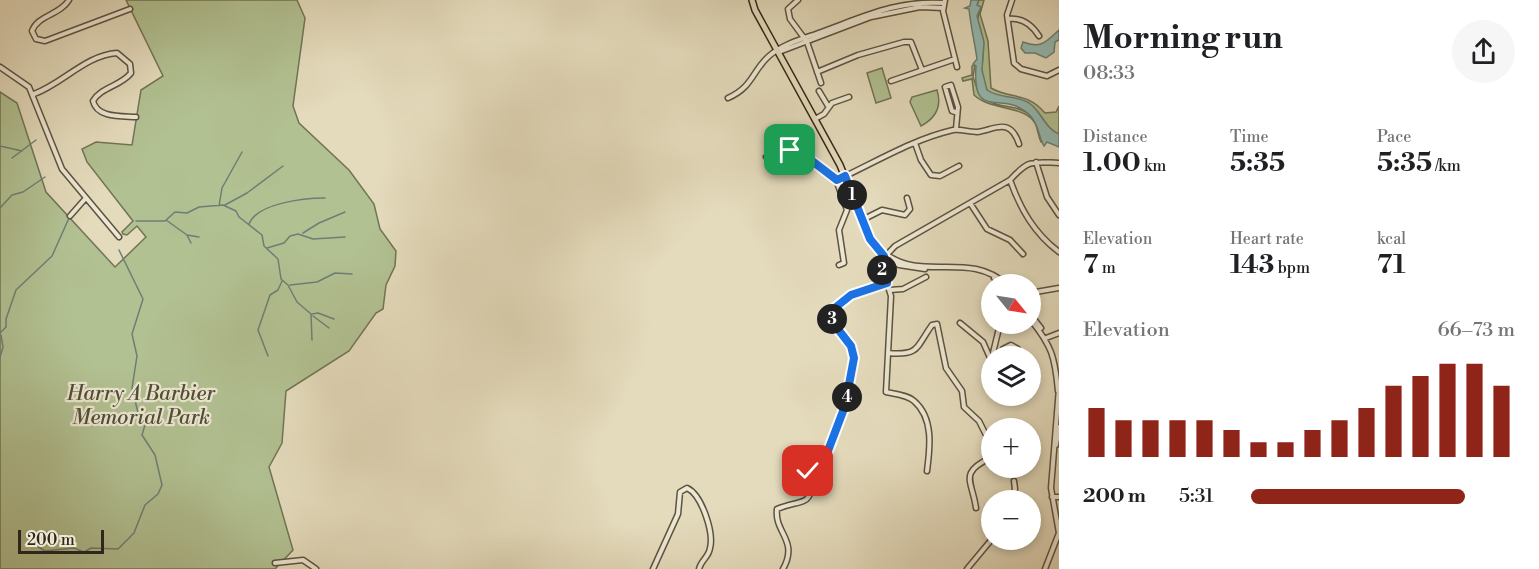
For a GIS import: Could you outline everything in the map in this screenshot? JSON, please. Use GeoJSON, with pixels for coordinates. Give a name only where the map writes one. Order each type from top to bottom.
{"type":"FeatureCollection","features":[{"type":"Feature","properties":{"kind":"main road"},"geometry":{"type":"LineString","coordinates":[[752,0],[755,10],[846,175],[870,239],[885,255]]}},
{"type":"Feature","properties":{"kind":"street"},"geometry":{"type":"LineString","coordinates":[[69,0],[57,11],[36,23],[32,31],[36,39],[45,41],[130,9]]}},
{"type":"Feature","properties":{"kind":"street"},"geometry":{"type":"LineString","coordinates":[[798,0],[788,9],[790,19],[807,42],[821,83]]}},
{"type":"Feature","properties":{"kind":"street"},"geometry":{"type":"LineString","coordinates":[[886,0],[887,10]]}},
{"type":"Feature","properties":{"kind":"street"},"geometry":{"type":"LineString","coordinates":[[1012,0],[1008,7],[1008,19],[1014,63],[1017,67],[1047,76],[1059,70]]}},
{"type":"Feature","properties":{"kind":"street"},"geometry":{"type":"LineString","coordinates":[[728,98],[745,89],[767,58],[804,37],[861,15],[887,10],[944,4],[957,68]]}},
{"type":"Feature","properties":{"kind":"street"},"geometry":{"type":"LineString","coordinates":[[778,52],[887,10]]}},
{"type":"Feature","properties":{"kind":"street"},"geometry":{"type":"LineString","coordinates":[[1008,19],[1014,18],[1028,23],[1039,36]]}},
{"type":"Feature","properties":{"kind":"street"},"geometry":{"type":"LineString","coordinates":[[817,72],[858,55],[904,42],[911,42],[915,48],[922,70]]}},
{"type":"Feature","properties":{"kind":"street"},"geometry":{"type":"LineString","coordinates":[[34,94],[49,88],[90,61],[117,53],[130,64],[131,73],[125,80],[98,94],[93,101],[94,106],[103,113],[136,117]]}},
{"type":"Feature","properties":{"kind":"street"},"geometry":{"type":"LineString","coordinates":[[891,81],[955,59]]}},
{"type":"Feature","properties":{"kind":"street"},"geometry":{"type":"LineString","coordinates":[[0,67],[25,82],[34,94],[56,157],[67,176],[119,237]]}},
{"type":"Feature","properties":{"kind":"street"},"geometry":{"type":"LineString","coordinates":[[955,112],[952,111],[945,87],[951,85],[958,107],[955,112],[956,129]]}},
{"type":"Feature","properties":{"kind":"street"},"geometry":{"type":"LineString","coordinates":[[819,91],[828,106]]}},
{"type":"Feature","properties":{"kind":"street"},"geometry":{"type":"LineString","coordinates":[[816,119],[824,114],[828,106],[849,97]]}},
{"type":"Feature","properties":{"kind":"street"},"geometry":{"type":"LineString","coordinates":[[837,180],[915,142],[956,129],[976,132],[992,126],[1004,127],[1013,132],[1019,144]]}},
{"type":"Feature","properties":{"kind":"street"},"geometry":{"type":"LineString","coordinates":[[915,142],[921,160],[931,175],[940,176],[959,166]]}},
{"type":"Feature","properties":{"kind":"street"},"geometry":{"type":"LineString","coordinates":[[766,157],[784,151],[799,152],[837,180],[847,210],[839,230],[844,256],[844,263],[839,266]]}},
{"type":"Feature","properties":{"kind":"street"},"geometry":{"type":"LineString","coordinates":[[1036,162],[1047,197],[1059,215]]}},
{"type":"Feature","properties":{"kind":"street"},"geometry":{"type":"LineString","coordinates":[[927,471],[930,438],[923,414],[912,399],[886,392],[890,290],[880,262],[885,255],[1010,180],[1024,164],[1036,162],[1059,164]]}},
{"type":"Feature","properties":{"kind":"street"},"geometry":{"type":"LineString","coordinates":[[1010,180],[1020,205],[1033,227],[1059,252]]}},
{"type":"Feature","properties":{"kind":"street"},"geometry":{"type":"LineString","coordinates":[[864,220],[882,210],[905,215],[910,208],[907,198]]}},
{"type":"Feature","properties":{"kind":"street"},"geometry":{"type":"LineString","coordinates":[[70,216],[85,199]]}},
{"type":"Feature","properties":{"kind":"street"},"geometry":{"type":"LineString","coordinates":[[970,203],[987,229],[1010,240],[1023,254]]}},
{"type":"Feature","properties":{"kind":"street"},"geometry":{"type":"LineString","coordinates":[[885,255],[899,265],[912,268],[986,274]]}},
{"type":"Feature","properties":{"kind":"street"},"geometry":{"type":"LineString","coordinates":[[890,290],[903,289],[926,277]]}},
{"type":"Feature","properties":{"kind":"street"},"geometry":{"type":"LineString","coordinates":[[783,569],[788,556],[788,541],[778,521],[777,509],[804,503],[809,498],[811,493],[808,471],[826,456],[845,406],[851,382],[853,353],[834,324],[831,311],[851,295],[887,283]]}},
{"type":"Feature","properties":{"kind":"street"},"geometry":{"type":"LineString","coordinates":[[1041,289],[1059,288]]}},
{"type":"Feature","properties":{"kind":"street"},"geometry":{"type":"LineString","coordinates":[[960,323],[985,346]]}},
{"type":"Feature","properties":{"kind":"street"},"geometry":{"type":"LineString","coordinates":[[888,354],[906,354],[917,350],[932,325],[937,324],[941,354],[946,368],[962,390],[964,406],[981,423]]}},
{"type":"Feature","properties":{"kind":"street"},"geometry":{"type":"LineString","coordinates":[[1041,330],[1047,338],[1059,366]]}},
{"type":"Feature","properties":{"kind":"street"},"geometry":{"type":"LineString","coordinates":[[1047,338],[1059,333]]}},
{"type":"Feature","properties":{"kind":"street"},"geometry":{"type":"LineString","coordinates":[[1045,569],[1059,533],[1052,497],[1058,394],[1055,358],[1047,338]]}},
{"type":"Feature","properties":{"kind":"street"},"geometry":{"type":"LineString","coordinates":[[1058,394],[1059,388]]}},
{"type":"Feature","properties":{"kind":"street"},"geometry":{"type":"LineString","coordinates":[[1054,452],[1059,427]]}},
{"type":"Feature","properties":{"kind":"street"},"geometry":{"type":"LineString","coordinates":[[976,508],[969,487],[970,474],[975,465],[981,462]]}},
{"type":"Feature","properties":{"kind":"street"},"geometry":{"type":"LineString","coordinates":[[1014,481],[1015,490]]}},
{"type":"Feature","properties":{"kind":"street"},"geometry":{"type":"LineString","coordinates":[[653,569],[678,514],[680,492],[687,488],[694,492],[702,505],[711,530],[710,551],[699,569]]}},
{"type":"Feature","properties":{"kind":"street"},"geometry":{"type":"LineString","coordinates":[[1052,497],[1059,497]]}},
{"type":"Feature","properties":{"kind":"street"},"geometry":{"type":"LineString","coordinates":[[967,569],[983,550]]}},
{"type":"Feature","properties":{"kind":"street"},"geometry":{"type":"LineString","coordinates":[[275,563],[303,560],[316,569]]}},
{"type":"Feature","properties":{"kind":"green space","name":"Harry A Barbier Memorial Park"},"geometry":{"type":"Polygon","coordinates":[[[126,0],[297,0],[305,18],[293,106],[299,123],[349,170],[374,204],[380,229],[396,251],[395,266],[386,285],[383,309],[376,313],[349,351],[286,391],[282,443],[269,467],[293,550],[275,569],[0,569],[0,92],[17,103],[46,192],[115,267],[146,237],[137,226],[127,235],[123,234],[122,232],[133,221],[87,162],[82,149],[96,142],[132,145],[141,90],[163,76],[126,0]]]}},
{"type":"Feature","properties":{"kind":"green space"},"geometry":{"type":"Polygon","coordinates":[[[979,0],[984,0],[980,14],[988,41],[991,88],[1032,101],[1045,113],[1056,112],[1059,106],[1059,134],[1050,128],[1030,104],[996,96],[987,90],[982,77],[984,49],[978,21],[981,8],[977,5],[979,0]]]}},
{"type":"Feature","properties":{"kind":"green space"},"geometry":{"type":"Polygon","coordinates":[[[975,65],[973,77],[979,94],[988,101],[1023,110],[1030,116],[1037,125],[1044,140],[1041,142],[1035,123],[1030,117],[1015,110],[989,104],[974,95],[972,79],[963,81],[962,78],[972,75],[972,66],[975,65]]]}},
{"type":"Feature","properties":{"kind":"green space"},"geometry":{"type":"Polygon","coordinates":[[[882,68],[891,98],[876,103],[867,73],[882,68]]]}},
{"type":"Feature","properties":{"kind":"green space"},"geometry":{"type":"Polygon","coordinates":[[[937,90],[939,101],[936,111],[931,119],[921,126],[910,102],[912,97],[937,90]]]}},
{"type":"Feature","properties":{"kind":"water"},"geometry":{"type":"Polygon","coordinates":[[[971,0],[979,0],[977,5],[981,7],[977,16],[984,42],[982,70],[987,90],[997,95],[1029,103],[1050,128],[1059,134],[1059,147],[1047,142],[1044,146],[1036,124],[1025,111],[1015,106],[989,102],[978,93],[976,66],[973,64],[977,59],[969,9],[965,8],[970,6],[971,0]]]}},
{"type":"Feature","properties":{"kind":"water"},"geometry":{"type":"Polygon","coordinates":[[[1059,30],[1059,40],[1055,42],[1054,52],[1046,58],[1035,53],[1025,53],[1021,48],[1023,42],[1034,45],[1043,43],[1059,30]]]}},
{"type":"Feature","properties":{"kind":"waterway"},"geometry":{"type":"LineString","coordinates":[[12,158],[36,140]]}},
{"type":"Feature","properties":{"kind":"waterway"},"geometry":{"type":"LineString","coordinates":[[0,146],[22,151]]}},
{"type":"Feature","properties":{"kind":"waterway"},"geometry":{"type":"LineString","coordinates":[[219,206],[222,188],[242,152]]}},
{"type":"Feature","properties":{"kind":"waterway"},"geometry":{"type":"LineString","coordinates":[[225,205],[247,193],[283,166]]}},
{"type":"Feature","properties":{"kind":"waterway"},"geometry":{"type":"LineString","coordinates":[[0,208],[12,195],[23,192],[45,177]]}},
{"type":"Feature","properties":{"kind":"waterway"},"geometry":{"type":"LineString","coordinates":[[249,224],[261,211],[282,203],[325,198]]}},
{"type":"Feature","properties":{"kind":"waterway"},"geometry":{"type":"LineString","coordinates":[[136,221],[165,221],[175,212],[187,213],[199,207],[223,205],[236,211],[239,217],[262,235],[264,246],[278,259],[281,279],[288,285],[297,302],[311,314],[312,340]]}},
{"type":"Feature","properties":{"kind":"waterway"},"geometry":{"type":"LineString","coordinates":[[303,233],[345,212]]}},
{"type":"Feature","properties":{"kind":"waterway"},"geometry":{"type":"LineString","coordinates":[[0,333],[6,327],[6,319],[16,290],[52,256],[69,218]]}},
{"type":"Feature","properties":{"kind":"waterway"},"geometry":{"type":"LineString","coordinates":[[166,220],[187,235],[199,237]]}},
{"type":"Feature","properties":{"kind":"waterway"},"geometry":{"type":"LineString","coordinates":[[267,248],[284,243],[290,236],[298,234],[313,239],[345,237]]}},
{"type":"Feature","properties":{"kind":"waterway"},"geometry":{"type":"LineString","coordinates":[[187,235],[191,243]]}},
{"type":"Feature","properties":{"kind":"waterway"},"geometry":{"type":"LineString","coordinates":[[32,543],[45,551],[74,548],[84,552],[91,548],[118,549],[134,533],[145,505],[158,494],[162,485],[155,455],[142,435],[145,425],[140,421],[132,388],[137,356],[132,334],[143,299],[119,250]]}},
{"type":"Feature","properties":{"kind":"waterway"},"geometry":{"type":"LineString","coordinates":[[290,285],[317,282],[335,273],[352,274]]}},
{"type":"Feature","properties":{"kind":"waterway"},"geometry":{"type":"LineString","coordinates":[[268,356],[258,330],[270,295],[278,290],[282,281]]}},
{"type":"Feature","properties":{"kind":"waterway"},"geometry":{"type":"LineString","coordinates":[[312,314],[318,313],[334,319]]}},
{"type":"Feature","properties":{"kind":"waterway"},"geometry":{"type":"LineString","coordinates":[[313,316],[329,328]]}},
{"type":"Feature","properties":{"kind":"waterway"},"geometry":{"type":"LineString","coordinates":[[0,357],[3,347],[1,335]]}},
{"type":"Feature","properties":{"kind":"route"},"geometry":{"type":"LineString","coordinates":[[790,150],[803,154],[814,165],[837,180],[845,176],[870,239],[884,256],[880,262],[887,283],[868,287],[851,295],[831,311],[830,314],[839,333],[851,346],[854,358],[851,382],[845,406],[826,456],[808,471]]}}]}
